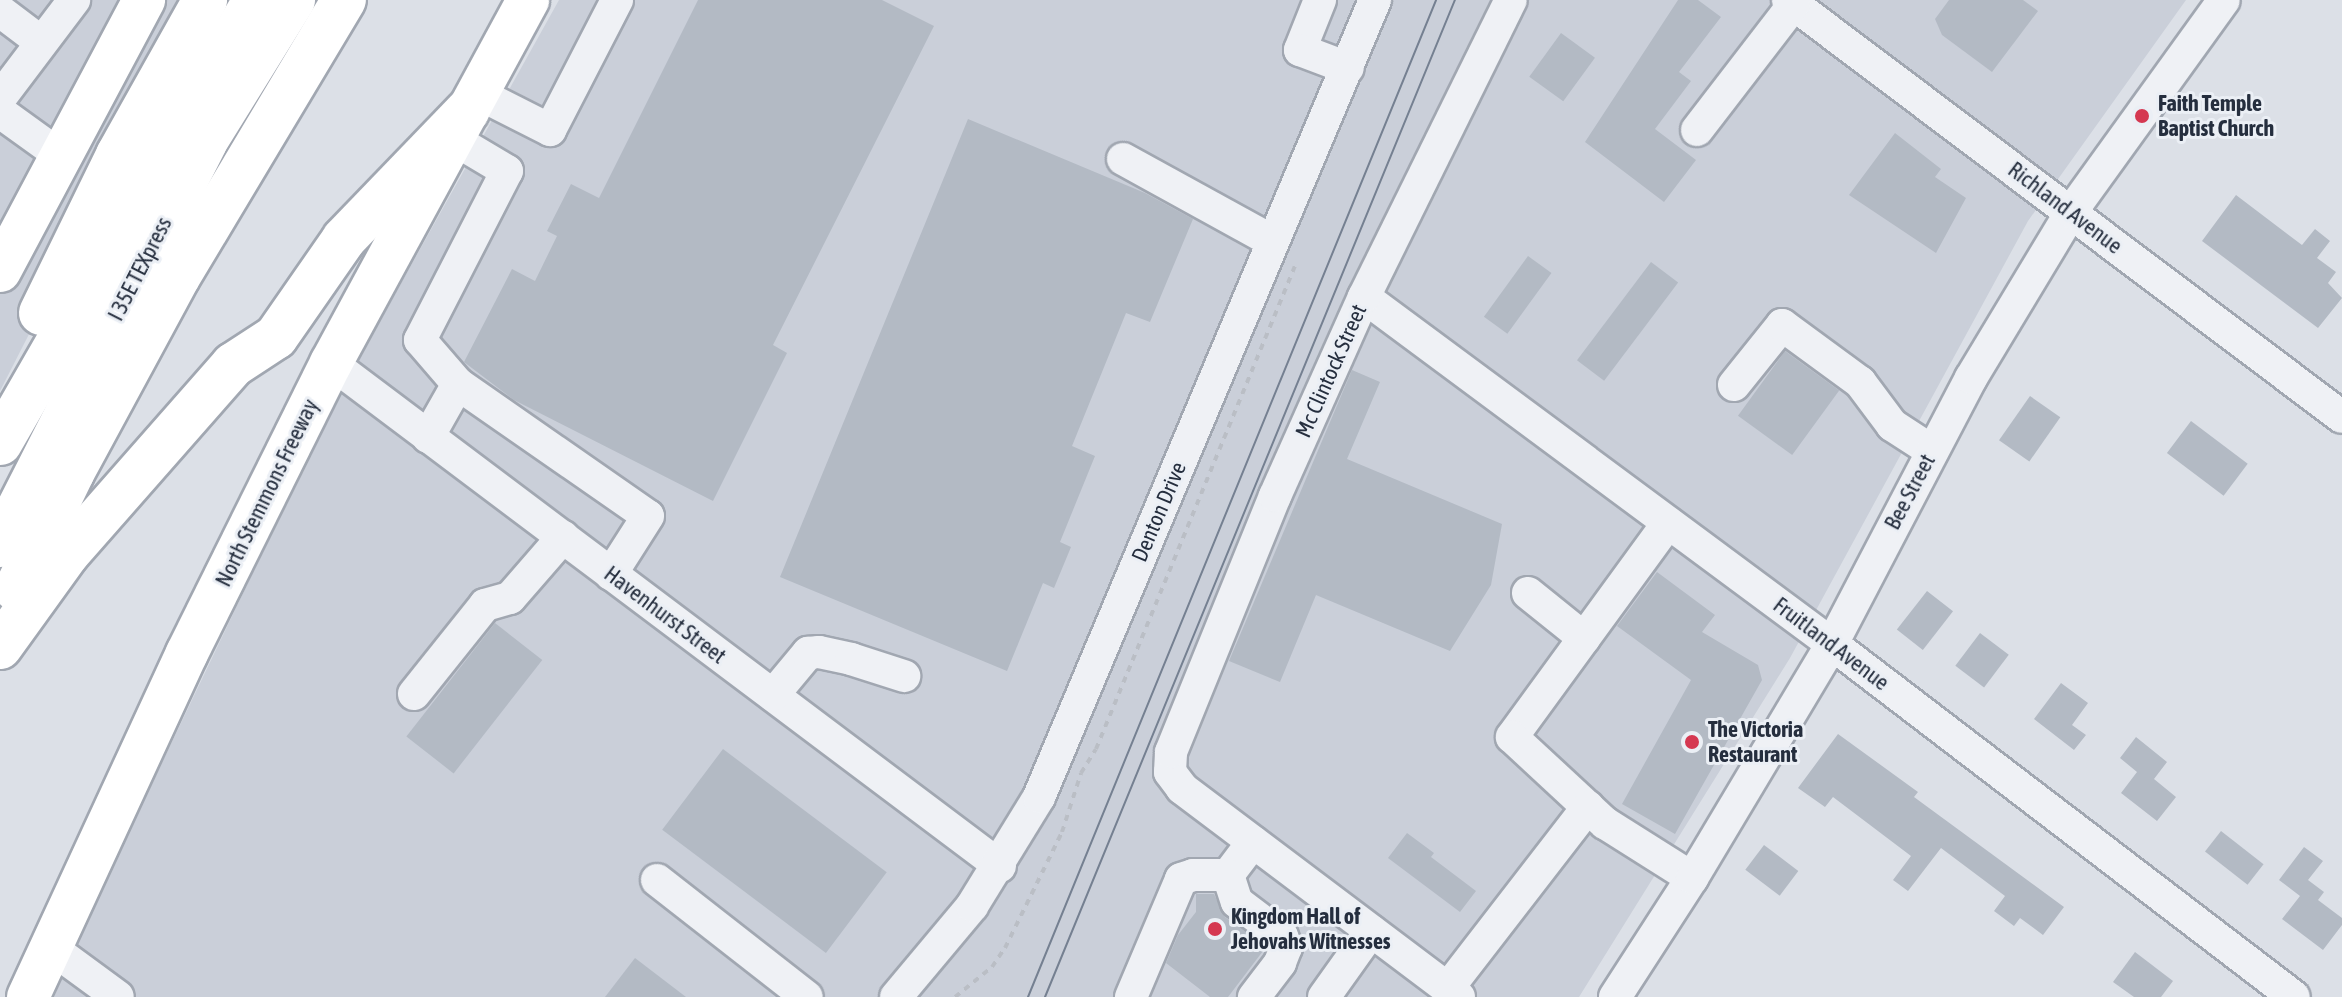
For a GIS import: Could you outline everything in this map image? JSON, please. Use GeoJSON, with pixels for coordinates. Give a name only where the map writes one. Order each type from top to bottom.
{"type":"FeatureCollection","features":[{"type":"Feature","properties":{"kind":"highway"},"geometry":{"type":"LineString","coordinates":[[10,424],[41,313],[118,155],[205,0]]}},
{"type":"Feature","properties":{"kind":"highway"},"geometry":{"type":"LineString","coordinates":[[10,424],[255,0]]}},
{"type":"Feature","properties":{"kind":"highway","name":"I 35E TEXpress"},"geometry":{"type":"LineString","coordinates":[[0,545],[205,142],[293,0]]}},
{"type":"Feature","properties":{"kind":"highway"},"geometry":{"type":"LineString","coordinates":[[0,624],[72,473],[178,277],[344,0]]}},
{"type":"Feature","properties":{"kind":"highway"},"geometry":{"type":"LineString","coordinates":[[0,647],[67,554],[233,365],[276,337],[344,239],[466,114]]}},
{"type":"Feature","properties":{"kind":"main road"},"geometry":{"type":"LineString","coordinates":[[0,271],[144,0]]}},
{"type":"Feature","properties":{"kind":"main road","name":"North Stemmons Freeway"},"geometry":{"type":"LineString","coordinates":[[28,997],[187,653],[331,363],[528,0]]}},
{"type":"Feature","properties":{"kind":"street"},"geometry":{"type":"LineString","coordinates":[[0,98],[74,0]]}},
{"type":"Feature","properties":{"kind":"street"},"geometry":{"type":"LineString","coordinates":[[466,114],[550,130],[617,0]]}},
{"type":"Feature","properties":{"kind":"street"},"geometry":{"type":"LineString","coordinates":[[1320,0],[1300,50],[1348,68]]}},
{"type":"Feature","properties":{"kind":"street","name":"Denton Drive"},"geometry":{"type":"LineString","coordinates":[[896,997],[943,944],[1000,866],[1039,797],[1375,0]]}},
{"type":"Feature","properties":{"kind":"street","name":"Mc Clintock Street"},"geometry":{"type":"LineString","coordinates":[[1253,842],[1182,788],[1170,772],[1171,752],[1275,496],[1364,297],[1511,0]]}},
{"type":"Feature","properties":{"kind":"street","name":"Bee Street"},"geometry":{"type":"LineString","coordinates":[[1615,997],[1692,878],[1832,644],[1971,378],[2071,212],[2224,0]]}},
{"type":"Feature","properties":{"kind":"street"},"geometry":{"type":"LineString","coordinates":[[1697,130],[1791,2]]}},
{"type":"Feature","properties":{"kind":"street","name":"Richland Avenue"},"geometry":{"type":"LineString","coordinates":[[1791,2],[2342,417]]}},
{"type":"Feature","properties":{"kind":"street"},"geometry":{"type":"LineString","coordinates":[[0,11],[41,42]]}},
{"type":"Feature","properties":{"kind":"street"},"geometry":{"type":"LineString","coordinates":[[0,112],[61,156]]}},
{"type":"Feature","properties":{"kind":"street"},"geometry":{"type":"LineString","coordinates":[[466,114],[507,171],[420,340],[458,384],[648,516],[611,574]]}},
{"type":"Feature","properties":{"kind":"street"},"geometry":{"type":"LineString","coordinates":[[1123,159],[1272,241]]}},
{"type":"Feature","properties":{"kind":"street","name":"Fruitland Avenue"},"geometry":{"type":"LineString","coordinates":[[1364,297],[1832,644],[2294,997]]}},
{"type":"Feature","properties":{"kind":"street"},"geometry":{"type":"LineString","coordinates":[[1734,385],[1782,325],[1860,382],[1892,425],[1932,451]]}},
{"type":"Feature","properties":{"kind":"street","name":"Havenhurst Street"},"geometry":{"type":"LineString","coordinates":[[331,363],[1000,866]]}},
{"type":"Feature","properties":{"kind":"street"},"geometry":{"type":"LineString","coordinates":[[428,437],[458,384]]}},
{"type":"Feature","properties":{"kind":"street"},"geometry":{"type":"LineString","coordinates":[[1668,523],[1512,737],[1605,823],[1692,878]]}},
{"type":"Feature","properties":{"kind":"street"},"geometry":{"type":"LineString","coordinates":[[414,694],[485,605],[510,598],[563,537]]}},
{"type":"Feature","properties":{"kind":"street"},"geometry":{"type":"LineString","coordinates":[[1528,593],[1584,638]]}},
{"type":"Feature","properties":{"kind":"street"},"geometry":{"type":"LineString","coordinates":[[773,695],[808,653],[819,652],[851,659],[904,676]]}},
{"type":"Feature","properties":{"kind":"street"},"geometry":{"type":"LineString","coordinates":[[1228,875],[1253,842],[1453,993],[1588,807]]}},
{"type":"Feature","properties":{"kind":"street"},"geometry":{"type":"LineString","coordinates":[[1131,997],[1181,879],[1193,875],[1228,875]]}},
{"type":"Feature","properties":{"kind":"street"},"geometry":{"type":"LineString","coordinates":[[1228,875],[1237,902],[1282,936],[1286,947],[1280,963],[1254,997]]}},
{"type":"Feature","properties":{"kind":"street"},"geometry":{"type":"LineString","coordinates":[[657,880],[738,939],[807,997]]}},
{"type":"Feature","properties":{"kind":"street"},"geometry":{"type":"LineString","coordinates":[[1324,997],[1371,931]]}},
{"type":"Feature","properties":{"kind":"street"},"geometry":{"type":"LineString","coordinates":[[50,947],[118,997]]}},
{"type":"Feature","properties":{"kind":"shaded area"},"geometry":{"type":"Polygon","coordinates":[[[0,0],[208,0],[121,154],[0,391],[0,0]]]}},
{"type":"Feature","properties":{"kind":"shaded area"},"geometry":{"type":"Polygon","coordinates":[[[559,0],[2186,0],[2028,221],[1790,658],[1579,997],[54,997],[84,926],[331,409],[559,0]]]}},
{"type":"Feature","properties":{"kind":"building"},"geometry":{"type":"Polygon","coordinates":[[[698,0],[882,0],[934,26],[773,345],[787,353],[713,501],[514,400],[464,362],[512,269],[535,281],[557,236],[547,231],[571,184],[599,198],[698,0]]]}},
{"type":"Feature","properties":{"kind":"building"},"geometry":{"type":"Polygon","coordinates":[[[1678,0],[1698,0],[1721,17],[1679,72],[1691,81],[1655,129],[1696,160],[1664,202],[1585,142],[1678,0]]]}},
{"type":"Feature","properties":{"kind":"building"},"geometry":{"type":"Polygon","coordinates":[[[1949,0],[2023,0],[2038,11],[1992,72],[1942,35],[1935,19],[1949,0]]]}},
{"type":"Feature","properties":{"kind":"building"},"geometry":{"type":"Polygon","coordinates":[[[1561,33],[1595,58],[1563,101],[1529,77],[1561,33]]]}},
{"type":"Feature","properties":{"kind":"building"},"geometry":{"type":"Polygon","coordinates":[[[968,119],[1145,193],[1193,219],[1150,322],[1126,313],[1072,446],[1095,456],[1060,542],[1071,547],[1054,588],[1043,583],[1007,671],[780,577],[968,119]]]}},
{"type":"Feature","properties":{"kind":"building"},"geometry":{"type":"Polygon","coordinates":[[[1895,133],[1941,169],[1935,177],[1966,198],[1936,253],[1849,195],[1895,133]]]}},
{"type":"Feature","properties":{"kind":"building"},"geometry":{"type":"Polygon","coordinates":[[[2236,195],[2302,245],[2315,229],[2330,241],[2317,258],[2336,272],[2328,283],[2342,298],[2318,328],[2202,241],[2236,195]]]}},
{"type":"Feature","properties":{"kind":"building"},"geometry":{"type":"Polygon","coordinates":[[[1528,256],[1551,273],[1507,334],[1484,317],[1528,256]]]}},
{"type":"Feature","properties":{"kind":"building"},"geometry":{"type":"Polygon","coordinates":[[[1651,262],[1678,282],[1604,381],[1577,360],[1651,262]]]}},
{"type":"Feature","properties":{"kind":"building"},"geometry":{"type":"Polygon","coordinates":[[[1785,351],[1839,390],[1792,455],[1738,416],[1785,351]]]}},
{"type":"Feature","properties":{"kind":"building"},"geometry":{"type":"Polygon","coordinates":[[[1352,370],[1380,382],[1347,459],[1502,524],[1491,585],[1450,651],[1316,595],[1280,682],[1229,661],[1352,370]]]}},
{"type":"Feature","properties":{"kind":"building"},"geometry":{"type":"Polygon","coordinates":[[[2030,396],[2060,417],[2029,461],[1999,440],[2030,396]]]}},
{"type":"Feature","properties":{"kind":"building"},"geometry":{"type":"Polygon","coordinates":[[[2191,421],[2248,464],[2224,496],[2167,453],[2191,421]]]}},
{"type":"Feature","properties":{"kind":"building","name":"The Victoria Restaurant"},"geometry":{"type":"Polygon","coordinates":[[[1657,572],[1715,615],[1702,632],[1758,665],[1762,680],[1675,834],[1622,804],[1691,680],[1617,626],[1657,572]]]}},
{"type":"Feature","properties":{"kind":"building"},"geometry":{"type":"Polygon","coordinates":[[[1927,591],[1953,611],[1923,650],[1897,630],[1927,591]]]}},
{"type":"Feature","properties":{"kind":"building"},"geometry":{"type":"Polygon","coordinates":[[[495,623],[542,660],[454,773],[406,736],[495,623]]]}},
{"type":"Feature","properties":{"kind":"building"},"geometry":{"type":"Polygon","coordinates":[[[1980,633],[2009,655],[1984,687],[1955,666],[1980,633]]]}},
{"type":"Feature","properties":{"kind":"building"},"geometry":{"type":"Polygon","coordinates":[[[2061,683],[2088,703],[2072,725],[2086,735],[2074,750],[2034,719],[2061,683]]]}},
{"type":"Feature","properties":{"kind":"building"},"geometry":{"type":"Polygon","coordinates":[[[1838,734],[1918,792],[1914,797],[2064,907],[2043,935],[2020,918],[2014,926],[1994,911],[2005,896],[1941,848],[1908,891],[1893,880],[1911,856],[1833,797],[1825,807],[1798,788],[1838,734]]]}},
{"type":"Feature","properties":{"kind":"building"},"geometry":{"type":"Polygon","coordinates":[[[2136,737],[2167,762],[2154,779],[2176,797],[2157,821],[2121,793],[2137,772],[2120,758],[2136,737]]]}},
{"type":"Feature","properties":{"kind":"building"},"geometry":{"type":"Polygon","coordinates":[[[723,749],[887,872],[826,953],[662,830],[723,749]]]}},
{"type":"Feature","properties":{"kind":"building"},"geometry":{"type":"Polygon","coordinates":[[[2221,831],[2264,864],[2248,885],[2205,851],[2221,831]]]}},
{"type":"Feature","properties":{"kind":"building"},"geometry":{"type":"Polygon","coordinates":[[[1407,833],[1434,853],[1431,857],[1476,891],[1460,912],[1388,858],[1407,833]]]}},
{"type":"Feature","properties":{"kind":"building"},"geometry":{"type":"Polygon","coordinates":[[[1764,845],[1798,871],[1780,896],[1745,870],[1764,845]]]}},
{"type":"Feature","properties":{"kind":"building"},"geometry":{"type":"Polygon","coordinates":[[[2304,847],[2323,861],[2308,880],[2324,892],[2318,900],[2342,918],[2342,925],[2323,950],[2282,919],[2300,896],[2279,880],[2304,847]]]}},
{"type":"Feature","properties":{"kind":"building","name":"Kingdom Hall of Jehovahs Witnesses"},"geometry":{"type":"Polygon","coordinates":[[[1196,894],[1214,894],[1225,917],[1266,947],[1228,997],[1210,997],[1166,963],[1178,935],[1196,912],[1196,894]]]}},
{"type":"Feature","properties":{"kind":"building"},"geometry":{"type":"Polygon","coordinates":[[[2135,952],[2173,981],[2161,997],[2134,997],[2113,982],[2135,952]]]}},
{"type":"Feature","properties":{"kind":"building"},"geometry":{"type":"Polygon","coordinates":[[[635,958],[686,997],[605,997],[635,958]]]}},
{"type":"Feature","properties":{"kind":"tram line"},"geometry":{"type":"LineString","coordinates":[[1028,997],[1436,0]]}},
{"type":"Feature","properties":{"kind":"tram line"},"geometry":{"type":"LineString","coordinates":[[1045,997],[1455,0]]}},
{"type":"Feature","properties":{"kind":"place","name":"Faith Temple Baptist Church"},"geometry":{"type":"Point","coordinates":[2142,116]}},
{"type":"Feature","properties":{"kind":"place","name":"The Victoria Restaurant"},"geometry":{"type":"Point","coordinates":[1692,742]}},
{"type":"Feature","properties":{"kind":"place","name":"Kingdom Hall of Jehovahs Witnesses"},"geometry":{"type":"Point","coordinates":[1215,929]}}]}
